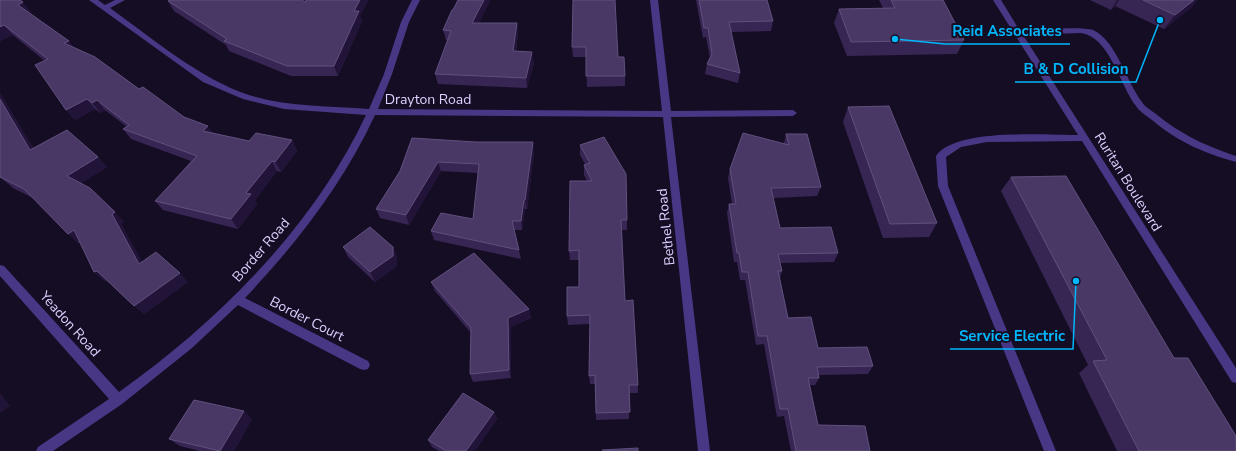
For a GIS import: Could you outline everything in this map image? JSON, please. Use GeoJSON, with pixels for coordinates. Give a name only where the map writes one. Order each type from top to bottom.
{"type":"FeatureCollection","features":[{"type":"Feature","properties":{"kind":"street","name":"Drayton Road"},"geometry":{"type":"LineString","coordinates":[[92,0],[206,80],[246,97],[284,106],[372,112],[667,114],[793,113]]}},
{"type":"Feature","properties":{"kind":"street"},"geometry":{"type":"LineString","coordinates":[[105,8],[121,0]]}},
{"type":"Feature","properties":{"kind":"street","name":"Border Road"},"geometry":{"type":"LineString","coordinates":[[42,451],[118,400],[161,368],[214,321],[284,248],[328,192],[351,153],[372,112],[401,38],[406,19],[416,0]]}},
{"type":"Feature","properties":{"kind":"street","name":"Bethel Road"},"geometry":{"type":"LineString","coordinates":[[654,0],[704,451]]}},
{"type":"Feature","properties":{"kind":"street","name":"Ruritan Boulevard"},"geometry":{"type":"LineString","coordinates":[[997,0],[1236,378]]}},
{"type":"Feature","properties":{"kind":"street"},"geometry":{"type":"LineString","coordinates":[[1017,33],[1090,32],[1099,37],[1108,49],[1139,105],[1171,131],[1183,138],[1202,148],[1236,159]]}},
{"type":"Feature","properties":{"kind":"street"},"geometry":{"type":"LineString","coordinates":[[1050,451],[943,186],[941,156],[959,144],[987,139],[1084,138]]}},
{"type":"Feature","properties":{"kind":"street","name":"Yeadon Road"},"geometry":{"type":"LineString","coordinates":[[0,270],[118,400]]}},
{"type":"Feature","properties":{"kind":"street","name":"Border Court"},"geometry":{"type":"LineString","coordinates":[[236,299],[364,366]]}},
{"type":"Feature","properties":{"kind":"building"},"geometry":{"type":"Polygon","coordinates":[[[0,0],[20,0],[23,2],[18,5],[69,41],[64,43],[95,57],[139,89],[143,87],[184,117],[208,126],[203,131],[249,141],[256,133],[292,140],[275,162],[272,161],[246,193],[251,194],[231,219],[155,201],[197,156],[123,129],[129,125],[97,100],[92,103],[87,99],[66,110],[35,65],[48,59],[4,25],[0,27],[0,0]]]}},
{"type":"Feature","properties":{"kind":"building"},"geometry":{"type":"Polygon","coordinates":[[[302,0],[305,2],[306,0],[360,0],[354,11],[359,11],[334,66],[287,66],[224,41],[227,39],[168,1],[302,0]]]}},
{"type":"Feature","properties":{"kind":"building"},"geometry":{"type":"Polygon","coordinates":[[[458,0],[484,0],[472,23],[517,23],[513,51],[532,52],[526,78],[435,74],[451,31],[443,30],[458,0]]]}},
{"type":"Feature","properties":{"kind":"building"},"geometry":{"type":"Polygon","coordinates":[[[573,0],[615,0],[618,57],[624,57],[625,76],[586,76],[586,47],[572,47],[573,0]]]}},
{"type":"Feature","properties":{"kind":"building"},"geometry":{"type":"Polygon","coordinates":[[[699,0],[767,0],[773,21],[729,22],[740,73],[707,64],[712,54],[708,28],[704,28],[699,0]]]}},
{"type":"Feature","properties":{"kind":"building"},"geometry":{"type":"Polygon","coordinates":[[[891,0],[943,0],[964,40],[851,42],[839,9],[895,8],[891,0]]]}},
{"type":"Feature","properties":{"kind":"building"},"geometry":{"type":"Polygon","coordinates":[[[1143,0],[1194,0],[1175,15],[1143,0]]]}},
{"type":"Feature","properties":{"kind":"building"},"geometry":{"type":"Polygon","coordinates":[[[0,99],[30,150],[67,130],[98,157],[67,176],[90,188],[115,212],[112,214],[139,264],[156,252],[180,273],[134,306],[97,271],[94,272],[74,230],[68,234],[24,189],[0,177],[0,99]]]}},
{"type":"Feature","properties":{"kind":"building"},"geometry":{"type":"Polygon","coordinates":[[[889,106],[937,223],[890,224],[848,107],[889,106]]]}},
{"type":"Feature","properties":{"kind":"building"},"geometry":{"type":"Polygon","coordinates":[[[743,133],[789,145],[786,134],[807,134],[821,187],[771,188],[780,228],[831,227],[838,253],[778,254],[782,271],[778,271],[788,318],[811,317],[818,348],[867,347],[873,366],[817,367],[819,378],[808,378],[818,425],[865,426],[870,451],[796,451],[788,409],[780,409],[767,336],[758,336],[748,272],[742,272],[739,253],[737,253],[729,204],[736,204],[730,169],[743,133]]]}},
{"type":"Feature","properties":{"kind":"building"},"geometry":{"type":"Polygon","coordinates":[[[604,137],[626,174],[627,220],[621,220],[625,301],[633,300],[638,385],[629,385],[630,412],[596,413],[595,375],[589,376],[590,315],[567,316],[567,287],[579,287],[579,250],[569,251],[570,181],[592,181],[584,165],[590,163],[580,145],[604,137]]]}},
{"type":"Feature","properties":{"kind":"building"},"geometry":{"type":"Polygon","coordinates":[[[412,138],[476,142],[533,142],[521,221],[512,221],[519,250],[431,231],[441,213],[473,219],[479,164],[438,162],[406,215],[376,209],[400,171],[412,138]]]}},
{"type":"Feature","properties":{"kind":"building"},"geometry":{"type":"Polygon","coordinates":[[[1066,176],[1174,358],[1188,358],[1236,436],[1236,451],[1139,451],[1093,361],[1107,360],[1011,177],[1066,176]]]}},
{"type":"Feature","properties":{"kind":"building"},"geometry":{"type":"Polygon","coordinates":[[[370,227],[393,247],[393,256],[370,272],[343,247],[370,227]]]}},
{"type":"Feature","properties":{"kind":"building"},"geometry":{"type":"Polygon","coordinates":[[[474,253],[529,309],[508,318],[509,370],[470,374],[471,328],[431,282],[474,253]]]}},
{"type":"Feature","properties":{"kind":"building"},"geometry":{"type":"Polygon","coordinates":[[[463,393],[494,412],[466,451],[446,451],[428,440],[463,393]]]}},
{"type":"Feature","properties":{"kind":"building"},"geometry":{"type":"Polygon","coordinates":[[[194,400],[244,411],[220,451],[169,439],[194,400]]]}},
{"type":"Feature","properties":{"kind":"building"},"geometry":{"type":"Polygon","coordinates":[[[638,448],[638,451],[602,450],[638,448]]]}},
{"type":"Feature","properties":{"kind":"place","name":"B & D Collision"},"geometry":{"type":"Point","coordinates":[1160,20]}},
{"type":"Feature","properties":{"kind":"place","name":"Reid Associates"},"geometry":{"type":"Point","coordinates":[895,39]}},
{"type":"Feature","properties":{"kind":"place","name":"Service Electric"},"geometry":{"type":"Point","coordinates":[1076,281]}}]}
